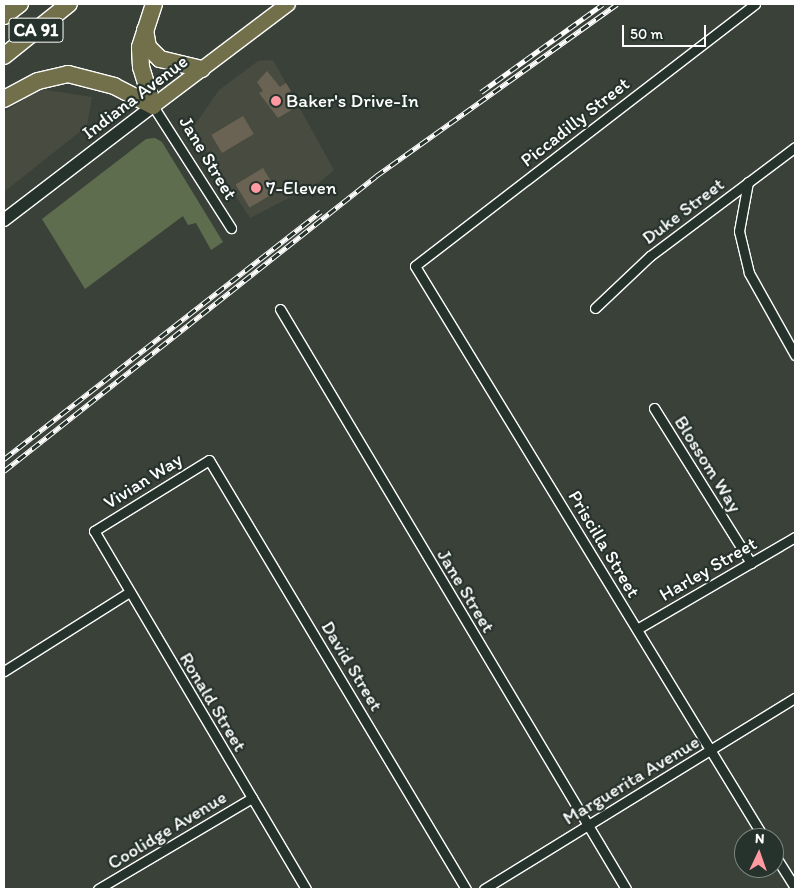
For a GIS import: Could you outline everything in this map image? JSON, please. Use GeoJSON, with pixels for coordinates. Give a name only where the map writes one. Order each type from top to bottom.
{"type":"FeatureCollection","features":[{"type":"Feature","properties":{"kind":"highway","name":"CA 91"},"geometry":{"type":"LineString","coordinates":[[4,16],[20,4]]}},
{"type":"Feature","properties":{"kind":"highway","name":"CA 91"},"geometry":{"type":"LineString","coordinates":[[4,56],[69,4]]}},
{"type":"Feature","properties":{"kind":"highway"},"geometry":{"type":"LineString","coordinates":[[154,4],[144,22],[141,67],[154,106]]}},
{"type":"Feature","properties":{"kind":"highway"},"geometry":{"type":"LineString","coordinates":[[144,22],[148,48],[160,59],[202,69]]}},
{"type":"Feature","properties":{"kind":"highway"},"geometry":{"type":"LineString","coordinates":[[4,99],[38,81],[68,74],[114,86],[154,106]]}},
{"type":"Feature","properties":{"kind":"main road","name":"Indiana Avenue"},"geometry":{"type":"LineString","coordinates":[[4,220],[288,4]]}},
{"type":"Feature","properties":{"kind":"street","name":"Piccadilly Street"},"geometry":{"type":"LineString","coordinates":[[415,266],[755,4]]}},
{"type":"Feature","properties":{"kind":"street","name":"Jane Street"},"geometry":{"type":"LineString","coordinates":[[154,106],[231,228]]}},
{"type":"Feature","properties":{"kind":"street","name":"Duke Street"},"geometry":{"type":"LineString","coordinates":[[595,308],[650,256],[795,147]]}},
{"type":"Feature","properties":{"kind":"street"},"geometry":{"type":"LineString","coordinates":[[748,182],[739,231],[748,273],[795,354]]}},
{"type":"Feature","properties":{"kind":"street","name":"Priscilla Street"},"geometry":{"type":"LineString","coordinates":[[415,266],[758,828]]}},
{"type":"Feature","properties":{"kind":"street","name":"Jane Street"},"geometry":{"type":"LineString","coordinates":[[280,310],[626,889]]}},
{"type":"Feature","properties":{"kind":"street","name":"Blossom Way"},"geometry":{"type":"LineString","coordinates":[[654,408],[751,563]]}},
{"type":"Feature","properties":{"kind":"street","name":"Vivian Way"},"geometry":{"type":"LineString","coordinates":[[94,531],[209,460]]}},
{"type":"Feature","properties":{"kind":"street","name":"David Street"},"geometry":{"type":"LineString","coordinates":[[209,460],[466,889]]}},
{"type":"Feature","properties":{"kind":"street","name":"Ronald Street"},"geometry":{"type":"LineString","coordinates":[[94,531],[128,593],[306,889]]}},
{"type":"Feature","properties":{"kind":"street","name":"Harley Street"},"geometry":{"type":"LineString","coordinates":[[637,629],[795,537]]}},
{"type":"Feature","properties":{"kind":"street"},"geometry":{"type":"LineString","coordinates":[[4,671],[128,593]]}},
{"type":"Feature","properties":{"kind":"street","name":"Marguerita Avenue"},"geometry":{"type":"LineString","coordinates":[[484,889],[795,698]]}},
{"type":"Feature","properties":{"kind":"street","name":"Coolidge Avenue"},"geometry":{"type":"LineString","coordinates":[[98,889],[252,798]]}},
{"type":"Feature","properties":{"kind":"street"},"geometry":{"type":"LineString","coordinates":[[784,870],[795,888]]}},
{"type":"Feature","properties":{"kind":"shaded area"},"geometry":{"type":"Polygon","coordinates":[[[273,60],[334,170],[320,182],[250,218],[192,129],[219,90],[258,61],[273,60]]]}},
{"type":"Feature","properties":{"kind":"shaded area"},"geometry":{"type":"Polygon","coordinates":[[[40,89],[92,97],[87,126],[4,192],[4,112],[40,89]]]}},
{"type":"Feature","properties":{"kind":"green space"},"geometry":{"type":"Polygon","coordinates":[[[155,138],[162,142],[223,242],[211,250],[196,223],[188,225],[183,216],[85,289],[42,219],[146,139],[155,138]]]}},
{"type":"Feature","properties":{"kind":"building","name":"Baker's Drive-In"},"geometry":{"type":"Polygon","coordinates":[[[267,71],[280,87],[286,83],[291,91],[285,94],[293,109],[278,118],[259,93],[263,91],[257,82],[267,71]]]}},
{"type":"Feature","properties":{"kind":"building","name":"7-Eleven"},"geometry":{"type":"Polygon","coordinates":[[[243,116],[254,134],[222,153],[211,135],[243,116]]]}},
{"type":"Feature","properties":{"kind":"building","name":"7-Eleven"},"geometry":{"type":"Polygon","coordinates":[[[263,168],[277,191],[249,208],[236,184],[263,168]]]}},
{"type":"Feature","properties":{"kind":"railway"},"geometry":{"type":"LineString","coordinates":[[481,92],[603,4]]}},
{"type":"Feature","properties":{"kind":"railway"},"geometry":{"type":"LineString","coordinates":[[4,471],[376,176],[617,4]]}},
{"type":"Feature","properties":{"kind":"railway"},"geometry":{"type":"LineString","coordinates":[[4,459],[321,211]]}},
{"type":"Feature","properties":{"kind":"place","name":"Baker's Drive-In"},"geometry":{"type":"Point","coordinates":[276,101]}},
{"type":"Feature","properties":{"kind":"place","name":"7-Eleven"},"geometry":{"type":"Point","coordinates":[256,188]}}]}
